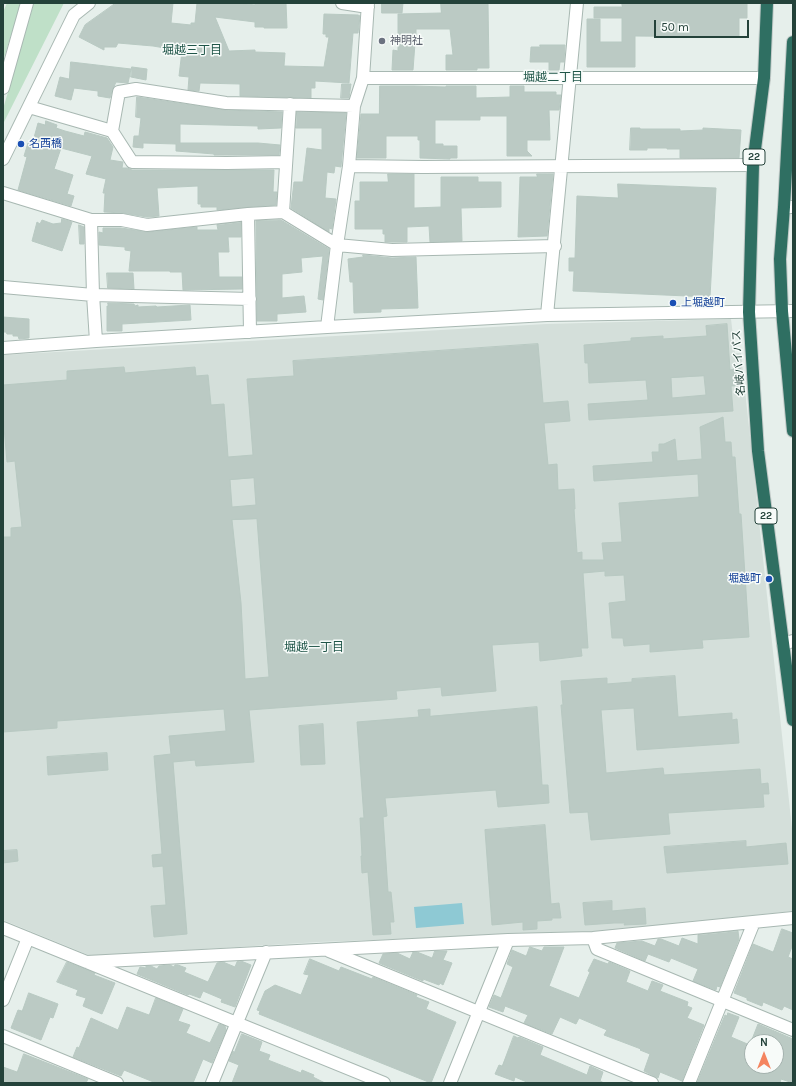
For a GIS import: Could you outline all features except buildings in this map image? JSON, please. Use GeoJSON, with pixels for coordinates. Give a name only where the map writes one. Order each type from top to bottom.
{"type":"FeatureCollection","features":[{"type":"Feature","properties":{"kind":"highway","name":"名岐バイパス"},"geometry":{"type":"LineString","coordinates":[[767,3],[764,78],[753,165],[749,312],[758,451],[788,642],[793,720]]}},
{"type":"Feature","properties":{"kind":"highway"},"geometry":{"type":"LineString","coordinates":[[793,42],[789,207],[780,259],[787,311],[793,431]]}},
{"type":"Feature","properties":{"kind":"street"},"geometry":{"type":"LineString","coordinates":[[3,88],[27,3]]}},
{"type":"Feature","properties":{"kind":"street"},"geometry":{"type":"LineString","coordinates":[[3,159],[74,15],[89,3]]}},
{"type":"Feature","properties":{"kind":"street"},"geometry":{"type":"LineString","coordinates":[[327,327],[349,166],[354,106],[362,78],[368,5],[342,3]]}},
{"type":"Feature","properties":{"kind":"street"},"geometry":{"type":"LineString","coordinates":[[547,315],[578,3]]}},
{"type":"Feature","properties":{"kind":"street"},"geometry":{"type":"LineString","coordinates":[[362,78],[764,78]]}},
{"type":"Feature","properties":{"kind":"street"},"geometry":{"type":"LineString","coordinates":[[112,131],[119,92],[136,90],[226,103],[354,106]]}},
{"type":"Feature","properties":{"kind":"street"},"geometry":{"type":"LineString","coordinates":[[283,212],[290,104]]}},
{"type":"Feature","properties":{"kind":"street"},"geometry":{"type":"LineString","coordinates":[[29,107],[112,131],[132,162],[286,162]]}},
{"type":"Feature","properties":{"kind":"street"},"geometry":{"type":"LineString","coordinates":[[349,166],[753,165]]}},
{"type":"Feature","properties":{"kind":"street"},"geometry":{"type":"LineString","coordinates":[[3,193],[91,220],[122,220],[147,225],[248,214],[283,212],[337,245],[392,250],[555,246]]}},
{"type":"Feature","properties":{"kind":"street"},"geometry":{"type":"LineString","coordinates":[[248,214],[250,332]]}},
{"type":"Feature","properties":{"kind":"street"},"geometry":{"type":"LineString","coordinates":[[91,220],[96,341]]}},
{"type":"Feature","properties":{"kind":"street"},"geometry":{"type":"LineString","coordinates":[[3,287],[93,295],[250,299]]}},
{"type":"Feature","properties":{"kind":"street"},"geometry":{"type":"LineString","coordinates":[[3,348],[96,341],[547,315],[787,311]]}},
{"type":"Feature","properties":{"kind":"street"},"geometry":{"type":"LineString","coordinates":[[87,962],[508,940],[593,938],[793,918]]}},
{"type":"Feature","properties":{"kind":"street"},"geometry":{"type":"LineString","coordinates":[[689,1083],[754,922]]}},
{"type":"Feature","properties":{"kind":"street"},"geometry":{"type":"LineString","coordinates":[[3,928],[384,1083]]}},
{"type":"Feature","properties":{"kind":"street"},"geometry":{"type":"LineString","coordinates":[[3,1000],[28,938]]}},
{"type":"Feature","properties":{"kind":"street"},"geometry":{"type":"LineString","coordinates":[[593,938],[597,949],[793,1030]]}},
{"type":"Feature","properties":{"kind":"street"},"geometry":{"type":"LineString","coordinates":[[450,1083],[508,940]]}},
{"type":"Feature","properties":{"kind":"street"},"geometry":{"type":"LineString","coordinates":[[326,949],[652,1083]]}},
{"type":"Feature","properties":{"kind":"street"},"geometry":{"type":"LineString","coordinates":[[212,1083],[266,952]]}},
{"type":"Feature","properties":{"kind":"street"},"geometry":{"type":"LineString","coordinates":[[3,1036],[117,1083]]}},
{"type":"Feature","properties":{"kind":"shaded area"},"geometry":{"type":"Polygon","coordinates":[[[731,319],[735,353],[741,353],[793,838],[793,911],[597,932],[319,942],[91,956],[3,920],[3,355],[546,324],[731,319]]]}},
{"type":"Feature","properties":{"kind":"green space"},"geometry":{"type":"Polygon","coordinates":[[[7,3],[21,3],[3,61],[3,12],[7,3]]]}},
{"type":"Feature","properties":{"kind":"green space"},"geometry":{"type":"Polygon","coordinates":[[[34,3],[64,3],[3,124],[3,109],[34,3]]]}},
{"type":"Feature","properties":{"kind":"water"},"geometry":{"type":"Polygon","coordinates":[[[462,903],[464,924],[416,928],[414,907],[462,903]]]}},
{"type":"Feature","properties":{"kind":"place","name":"神明社"},"geometry":{"type":"Point","coordinates":[382,41]}},
{"type":"Feature","properties":{"kind":"place","name":"名西橋"},"geometry":{"type":"Point","coordinates":[21,144]}},
{"type":"Feature","properties":{"kind":"place","name":"上堀越町"},"geometry":{"type":"Point","coordinates":[673,303]}},
{"type":"Feature","properties":{"kind":"place","name":"堀越町"},"geometry":{"type":"Point","coordinates":[769,579]}},
{"type":"Feature","properties":{"kind":"district","name":"堀越三丁目"},"geometry":{"type":"Point","coordinates":[192,51]}},
{"type":"Feature","properties":{"kind":"district","name":"堀越二丁目"},"geometry":{"type":"Point","coordinates":[553,78]}},
{"type":"Feature","properties":{"kind":"district","name":"堀越一丁目"},"geometry":{"type":"Point","coordinates":[314,648]}}]}
